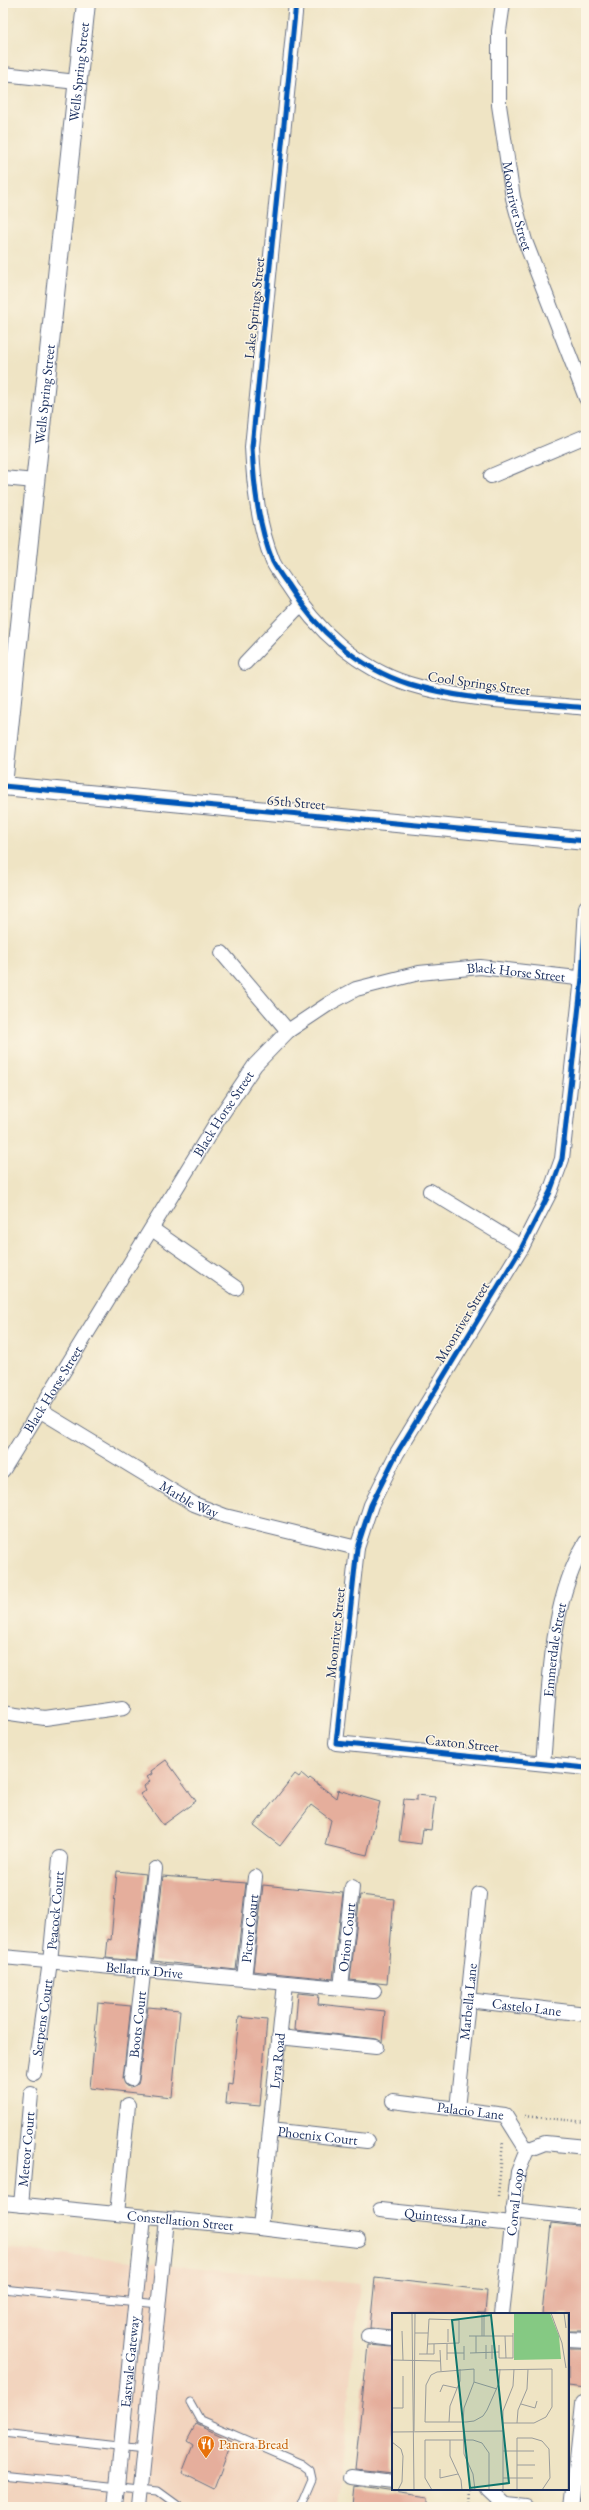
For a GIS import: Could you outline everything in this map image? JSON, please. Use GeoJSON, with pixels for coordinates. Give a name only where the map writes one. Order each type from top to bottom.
{"type":"FeatureCollection","features":[{"type":"Feature","properties":{"kind":"street","name":"Wells Spring Street"},"geometry":{"type":"LineString","coordinates":[[3,786],[34,481],[86,3]]}},
{"type":"Feature","properties":{"kind":"street","name":"Lake Springs Street"},"geometry":{"type":"LineString","coordinates":[[296,3],[252,447],[254,482],[260,524],[274,564],[300,605]]}},
{"type":"Feature","properties":{"kind":"street","name":"Moonriver Street"},"geometry":{"type":"LineString","coordinates":[[502,3],[499,31],[499,105],[513,198],[525,241],[586,398]]}},
{"type":"Feature","properties":{"kind":"street"},"geometry":{"type":"LineString","coordinates":[[3,74],[77,82]]}},
{"type":"Feature","properties":{"kind":"street"},"geometry":{"type":"LineString","coordinates":[[491,476],[586,436]]}},
{"type":"Feature","properties":{"kind":"street"},"geometry":{"type":"LineString","coordinates":[[3,478],[34,481]]}},
{"type":"Feature","properties":{"kind":"street"},"geometry":{"type":"LineString","coordinates":[[245,663],[300,605]]}},
{"type":"Feature","properties":{"kind":"street","name":"Cool Springs Street"},"geometry":{"type":"LineString","coordinates":[[300,605],[336,643],[372,669],[409,684],[458,694],[586,708]]}},
{"type":"Feature","properties":{"kind":"street","name":"65th Street"},"geometry":{"type":"LineString","coordinates":[[3,786],[586,841]]}},
{"type":"Feature","properties":{"kind":"street","name":"Moonriver Street"},"geometry":{"type":"LineString","coordinates":[[336,1743],[357,1548],[371,1505],[397,1453],[522,1248],[550,1192],[562,1159],[584,978],[586,907]]}},
{"type":"Feature","properties":{"kind":"street"},"geometry":{"type":"LineString","coordinates":[[222,953],[288,1031]]}},
{"type":"Feature","properties":{"kind":"street","name":"Black Horse Street"},"geometry":{"type":"LineString","coordinates":[[3,1470],[218,1120],[254,1065],[288,1031],[330,1002],[356,989],[419,973],[480,967],[584,978]]}},
{"type":"Feature","properties":{"kind":"street"},"geometry":{"type":"LineString","coordinates":[[430,1191],[522,1248]]}},
{"type":"Feature","properties":{"kind":"street"},"geometry":{"type":"LineString","coordinates":[[152,1229],[236,1288]]}},
{"type":"Feature","properties":{"kind":"street","name":"Marble Way"},"geometry":{"type":"LineString","coordinates":[[39,1410],[194,1504],[225,1516],[357,1548]]}},
{"type":"Feature","properties":{"kind":"street","name":"Emmerdale Street"},"geometry":{"type":"LineString","coordinates":[[542,1762],[556,1631],[565,1585],[586,1542]]}},
{"type":"Feature","properties":{"kind":"street"},"geometry":{"type":"LineString","coordinates":[[3,1712],[45,1718],[124,1707]]}},
{"type":"Feature","properties":{"kind":"street","name":"Caxton Street"},"geometry":{"type":"LineString","coordinates":[[336,1743],[542,1762],[586,1768]]}},
{"type":"Feature","properties":{"kind":"street","name":"Peacock Court"},"geometry":{"type":"LineString","coordinates":[[50,1962],[60,1858]]}},
{"type":"Feature","properties":{"kind":"street","name":"Boots Court"},"geometry":{"type":"LineString","coordinates":[[131,2079],[155,1869]]}},
{"type":"Feature","properties":{"kind":"street","name":"Pictor Court"},"geometry":{"type":"LineString","coordinates":[[244,1979],[254,1877]]}},
{"type":"Feature","properties":{"kind":"street","name":"Orion Court"},"geometry":{"type":"LineString","coordinates":[[341,1988],[352,1887]]}},
{"type":"Feature","properties":{"kind":"street","name":"Marbella Lane"},"geometry":{"type":"LineString","coordinates":[[457,2109],[479,1894]]}},
{"type":"Feature","properties":{"kind":"street","name":"Bellatrix Drive"},"geometry":{"type":"LineString","coordinates":[[3,1957],[285,1983]]}},
{"type":"Feature","properties":{"kind":"street","name":"Serpens Court"},"geometry":{"type":"LineString","coordinates":[[34,2073],[50,1962]]}},
{"type":"Feature","properties":{"kind":"street"},"geometry":{"type":"LineString","coordinates":[[285,1983],[374,1991]]}},
{"type":"Feature","properties":{"kind":"street","name":"Lyra Road"},"geometry":{"type":"LineString","coordinates":[[260,2228],[285,1983]]}},
{"type":"Feature","properties":{"kind":"street","name":"Castelo Lane"},"geometry":{"type":"LineString","coordinates":[[468,2000],[586,2014]]}},
{"type":"Feature","properties":{"kind":"street"},"geometry":{"type":"LineString","coordinates":[[279,2037],[376,2047]]}},
{"type":"Feature","properties":{"kind":"street","name":"Meteor Court"},"geometry":{"type":"LineString","coordinates":[[21,2205],[31,2094]]}},
{"type":"Feature","properties":{"kind":"street","name":"Palacio Lane"},"geometry":{"type":"LineString","coordinates":[[393,2101],[505,2114],[527,2150]]}},
{"type":"Feature","properties":{"kind":"street"},"geometry":{"type":"LineString","coordinates":[[117,2214],[128,2104]]}},
{"type":"Feature","properties":{"kind":"street","name":"Phoenix Court"},"geometry":{"type":"LineString","coordinates":[[270,2130],[367,2141]]}},
{"type":"Feature","properties":{"kind":"street","name":"Corval Loop"},"geometry":{"type":"LineString","coordinates":[[502,2313],[518,2172],[527,2150],[545,2143],[586,2147]]}},
{"type":"Feature","properties":{"kind":"street","name":"Constellation Street"},"geometry":{"type":"LineString","coordinates":[[3,2203],[260,2228],[358,2240]]}},
{"type":"Feature","properties":{"kind":"street","name":"Quintessa Lane"},"geometry":{"type":"LineString","coordinates":[[380,2210],[512,2217],[586,2218]]}},
{"type":"Feature","properties":{"kind":"street","name":"Eastvale Gateway"},"geometry":{"type":"LineString","coordinates":[[115,2507],[144,2217]]}},
{"type":"Feature","properties":{"kind":"street","name":"Eastvale Gateway"},"geometry":{"type":"LineString","coordinates":[[138,2507],[167,2219]]}},
{"type":"Feature","properties":{"kind":"street"},"geometry":{"type":"LineString","coordinates":[[368,2336],[392,2339]]}},
{"type":"Feature","properties":{"kind":"street"},"geometry":{"type":"LineString","coordinates":[[569,2339],[586,2340]]}},
{"type":"Feature","properties":{"kind":"street"},"geometry":{"type":"LineString","coordinates":[[572,2507],[583,2403]]}},
{"type":"Feature","properties":{"kind":"street"},"geometry":{"type":"LineString","coordinates":[[351,2477],[392,2482]]}},
{"type":"Feature","properties":{"kind":"street"},"geometry":{"type":"LineString","coordinates":[[490,2490],[506,2505],[526,2507]]}},
{"type":"Feature","properties":{"kind":"lane"},"geometry":{"type":"LineString","coordinates":[[3,2289],[159,2304]]}},
{"type":"Feature","properties":{"kind":"lane"},"geometry":{"type":"LineString","coordinates":[[190,2402],[200,2420],[310,2470],[312,2479],[300,2507]]}},
{"type":"Feature","properties":{"kind":"lane"},"geometry":{"type":"LineString","coordinates":[[3,2434],[121,2445],[144,2449]]}},
{"type":"Feature","properties":{"kind":"lane"},"geometry":{"type":"LineString","coordinates":[[3,2475],[158,2491],[180,2507]]}},
{"type":"Feature","properties":{"kind":"path"},"geometry":{"type":"LineString","coordinates":[[470,2507],[471,2490]]}},
{"type":"Feature","properties":{"kind":"shaded area"},"geometry":{"type":"Polygon","coordinates":[[[3,2248],[360,2284],[337,2507],[3,2507],[3,2248]]]}},
{"type":"Feature","properties":{"kind":"building"},"geometry":{"type":"Polygon","coordinates":[[[166,1760],[196,1801],[163,1825],[140,1794],[146,1790],[144,1786],[150,1781],[147,1777],[152,1774],[151,1771],[166,1760]]]}},
{"type":"Feature","properties":{"kind":"building"},"geometry":{"type":"Polygon","coordinates":[[[295,1774],[299,1777],[301,1774],[308,1780],[310,1778],[336,1798],[338,1790],[380,1802],[367,1855],[325,1845],[331,1820],[311,1805],[280,1846],[254,1826],[295,1774]]]}},
{"type":"Feature","properties":{"kind":"building"},"geometry":{"type":"Polygon","coordinates":[[[417,1795],[435,1797],[431,1830],[423,1829],[421,1844],[399,1841],[404,1799],[417,1800],[417,1795]]]}},
{"type":"Feature","properties":{"kind":"building"},"geometry":{"type":"Polygon","coordinates":[[[117,1871],[146,1874],[136,1961],[106,1958],[108,1939],[111,1940],[117,1871]]]}},
{"type":"Feature","properties":{"kind":"building"},"geometry":{"type":"Polygon","coordinates":[[[163,1876],[246,1883],[236,1970],[153,1961],[163,1876]]]}},
{"type":"Feature","properties":{"kind":"building"},"geometry":{"type":"Polygon","coordinates":[[[263,1885],[343,1893],[333,1979],[253,1971],[263,1885]]]}},
{"type":"Feature","properties":{"kind":"building"},"geometry":{"type":"Polygon","coordinates":[[[360,1895],[394,1899],[387,1984],[350,1980],[360,1895]]]}},
{"type":"Feature","properties":{"kind":"building"},"geometry":{"type":"Polygon","coordinates":[[[298,1993],[319,1995],[318,2004],[385,2011],[382,2042],[377,2039],[295,2030],[298,1993]]]}},
{"type":"Feature","properties":{"kind":"building"},"geometry":{"type":"Polygon","coordinates":[[[98,2003],[131,2006],[123,2078],[126,2086],[130,2087],[138,2084],[139,2080],[148,2007],[180,2010],[172,2097],[90,2088],[98,2003]]]}},
{"type":"Feature","properties":{"kind":"building"},"geometry":{"type":"Polygon","coordinates":[[[239,2017],[267,2020],[260,2106],[226,2103],[228,2083],[232,2084],[239,2017]]]}},
{"type":"Feature","properties":{"kind":"building"},"geometry":{"type":"Polygon","coordinates":[[[551,2223],[586,2227],[586,2331],[569,2331],[569,2313],[542,2313],[551,2223]]]}},
{"type":"Feature","properties":{"kind":"building"},"geometry":{"type":"Polygon","coordinates":[[[375,2278],[487,2290],[485,2313],[392,2313],[392,2330],[370,2328],[375,2278]]]}},
{"type":"Feature","properties":{"kind":"building"},"geometry":{"type":"Polygon","coordinates":[[[368,2345],[392,2347],[392,2473],[355,2469],[368,2345]]]}},
{"type":"Feature","properties":{"kind":"building"},"geometry":{"type":"Polygon","coordinates":[[[569,2348],[586,2348],[586,2388],[569,2386],[569,2348]]]}},
{"type":"Feature","properties":{"kind":"building","name":"Panera Bread"},"geometry":{"type":"Polygon","coordinates":[[[196,2424],[232,2441],[214,2489],[182,2473],[193,2445],[187,2441],[196,2424]]]}},
{"type":"Feature","properties":{"kind":"building"},"geometry":{"type":"Polygon","coordinates":[[[354,2486],[428,2497],[428,2507],[352,2507],[354,2486]]]}},
{"type":"Feature","properties":{"kind":"cycle path"},"geometry":{"type":"LineString","coordinates":[[296,3],[252,447],[254,477],[260,520],[273,562],[299,602],[325,632],[356,658],[390,677],[430,690],[452,694],[497,700],[586,708]]}},
{"type":"Feature","properties":{"kind":"cycle path"},"geometry":{"type":"LineString","coordinates":[[3,786],[586,841]]}},
{"type":"Feature","properties":{"kind":"cycle path"},"geometry":{"type":"LineString","coordinates":[[586,907],[582,978],[562,1159],[550,1192],[522,1247],[397,1453],[371,1505],[357,1548],[336,1743],[586,1768]]}},
{"type":"Feature","properties":{"kind":"place","name":"Panera Bread"},"geometry":{"type":"Point","coordinates":[206,2459]}}]}
